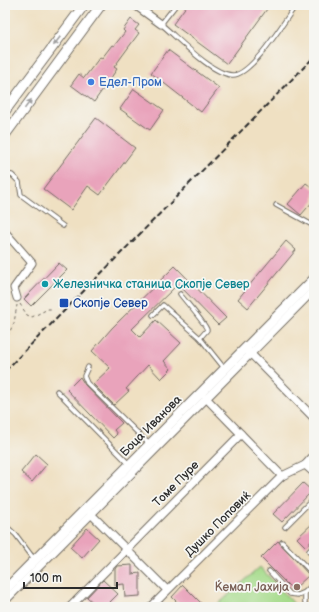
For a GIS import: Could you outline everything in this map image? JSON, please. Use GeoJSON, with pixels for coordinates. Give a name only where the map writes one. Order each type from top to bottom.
{"type":"FeatureCollection","features":[{"type":"Feature","properties":{"kind":"street"},"geometry":{"type":"LineString","coordinates":[[5,135],[101,5]]}},
{"type":"Feature","properties":{"kind":"street"},"geometry":{"type":"LineString","coordinates":[[135,5],[161,24]]}},
{"type":"Feature","properties":{"kind":"street"},"geometry":{"type":"LineString","coordinates":[[5,111],[80,6]]}},
{"type":"Feature","properties":{"kind":"street"},"geometry":{"type":"LineString","coordinates":[[5,232],[31,259],[32,263],[14,288],[17,298]]}},
{"type":"Feature","properties":{"kind":"street","name":"Боца Иванова"},"geometry":{"type":"LineString","coordinates":[[5,590],[125,475],[130,464],[224,368],[248,350],[314,279]]}},
{"type":"Feature","properties":{"kind":"street"},"geometry":{"type":"LineString","coordinates":[[5,601],[91,514],[125,475],[206,398],[248,350],[314,290]]}},
{"type":"Feature","properties":{"kind":"street"},"geometry":{"type":"LineString","coordinates":[[248,350],[314,418]]}},
{"type":"Feature","properties":{"kind":"street"},"geometry":{"type":"LineString","coordinates":[[206,398],[282,476]]}},
{"type":"Feature","properties":{"kind":"street","name":"Томе Пуре"},"geometry":{"type":"LineString","coordinates":[[70,607],[241,434]]}},
{"type":"Feature","properties":{"kind":"street"},"geometry":{"type":"LineString","coordinates":[[314,455],[305,465],[314,473]]}},
{"type":"Feature","properties":{"kind":"street","name":"Душко Поповиќ"},"geometry":{"type":"LineString","coordinates":[[151,607],[282,476],[305,465]]}},
{"type":"Feature","properties":{"kind":"street"},"geometry":{"type":"LineString","coordinates":[[91,514],[168,590]]}},
{"type":"Feature","properties":{"kind":"lane"},"geometry":{"type":"LineString","coordinates":[[176,5],[161,24],[182,44],[220,72],[232,76],[245,71],[269,44],[296,5]]}},
{"type":"Feature","properties":{"kind":"lane"},"geometry":{"type":"LineString","coordinates":[[5,174],[12,175],[19,182],[21,195],[63,226]]}},
{"type":"Feature","properties":{"kind":"lane"},"geometry":{"type":"LineString","coordinates":[[276,205],[314,226]]}},
{"type":"Feature","properties":{"kind":"lane"},"geometry":{"type":"LineString","coordinates":[[180,294],[194,313],[206,325],[207,330],[200,338]]}},
{"type":"Feature","properties":{"kind":"lane"},"geometry":{"type":"LineString","coordinates":[[153,316],[158,308],[163,305],[200,338],[224,368]]}},
{"type":"Feature","properties":{"kind":"lane"},"geometry":{"type":"LineString","coordinates":[[88,367],[84,376],[87,383],[150,444]]}},
{"type":"Feature","properties":{"kind":"lane"},"geometry":{"type":"LineString","coordinates":[[58,391],[130,464]]}},
{"type":"Feature","properties":{"kind":"lane"},"geometry":{"type":"LineString","coordinates":[[285,527],[314,498]]}},
{"type":"Feature","properties":{"kind":"lane"},"geometry":{"type":"LineString","coordinates":[[5,525],[16,535],[35,560]]}},
{"type":"Feature","properties":{"kind":"lane"},"geometry":{"type":"LineString","coordinates":[[282,542],[314,575]]}},
{"type":"Feature","properties":{"kind":"lane"},"geometry":{"type":"LineString","coordinates":[[309,551],[314,546]]}},
{"type":"Feature","properties":{"kind":"lane"},"geometry":{"type":"LineString","coordinates":[[269,571],[290,594],[298,595],[305,592],[314,583]]}},
{"type":"Feature","properties":{"kind":"lane"},"geometry":{"type":"LineString","coordinates":[[305,592],[305,603]]}},
{"type":"Feature","properties":{"kind":"path"},"geometry":{"type":"LineString","coordinates":[[17,298],[27,315],[32,316],[48,309],[52,309]]}},
{"type":"Feature","properties":{"kind":"path"},"geometry":{"type":"LineString","coordinates":[[5,341],[14,323],[18,307],[17,298]]}},
{"type":"Feature","properties":{"kind":"green space"},"geometry":{"type":"Polygon","coordinates":[[[260,567],[297,607],[215,607],[260,567]]]}},
{"type":"Feature","properties":{"kind":"building"},"geometry":{"type":"Polygon","coordinates":[[[187,5],[270,5],[227,64],[173,24],[187,5]]]}},
{"type":"Feature","properties":{"kind":"building"},"geometry":{"type":"Polygon","coordinates":[[[131,19],[139,25],[135,30],[139,33],[114,67],[117,69],[94,102],[71,85],[79,74],[84,78],[100,57],[102,58],[112,45],[114,46],[125,32],[123,30],[131,19]]]}},
{"type":"Feature","properties":{"kind":"building"},"geometry":{"type":"Polygon","coordinates":[[[168,50],[219,88],[201,112],[151,73],[168,50]]]}},
{"type":"Feature","properties":{"kind":"building"},"geometry":{"type":"Polygon","coordinates":[[[134,89],[164,110],[150,130],[120,109],[134,89]]]}},
{"type":"Feature","properties":{"kind":"building"},"geometry":{"type":"Polygon","coordinates":[[[96,118],[135,148],[100,195],[88,186],[71,210],[43,189],[96,118]]]}},
{"type":"Feature","properties":{"kind":"building"},"geometry":{"type":"Polygon","coordinates":[[[306,183],[314,189],[314,200],[301,215],[288,204],[306,183]]]}},
{"type":"Feature","properties":{"kind":"building"},"geometry":{"type":"Polygon","coordinates":[[[286,241],[296,250],[248,308],[238,299],[286,241]]]}},
{"type":"Feature","properties":{"kind":"building","name":"Железничка станица Скопје Север"},"geometry":{"type":"Polygon","coordinates":[[[59,263],[67,270],[31,306],[24,299],[59,263]]]}},
{"type":"Feature","properties":{"kind":"building"},"geometry":{"type":"Polygon","coordinates":[[[175,266],[226,318],[218,325],[178,284],[132,329],[140,337],[156,320],[181,343],[164,361],[171,369],[161,379],[148,365],[126,389],[129,391],[114,405],[93,384],[110,368],[92,351],[112,328],[175,266]]]}},
{"type":"Feature","properties":{"kind":"building"},"geometry":{"type":"Polygon","coordinates":[[[80,377],[85,385],[122,423],[114,430],[117,434],[113,438],[67,390],[80,377]]]}},
{"type":"Feature","properties":{"kind":"building"},"geometry":{"type":"Polygon","coordinates":[[[36,454],[47,464],[32,482],[21,472],[36,454]]]}},
{"type":"Feature","properties":{"kind":"building"},"geometry":{"type":"Polygon","coordinates":[[[303,483],[312,491],[282,522],[273,514],[303,483]]]}},
{"type":"Feature","properties":{"kind":"building"},"geometry":{"type":"Polygon","coordinates":[[[314,522],[314,538],[306,547],[297,538],[314,522]]]}},
{"type":"Feature","properties":{"kind":"building"},"geometry":{"type":"Polygon","coordinates":[[[87,528],[99,539],[82,558],[70,547],[87,528]]]}},
{"type":"Feature","properties":{"kind":"building"},"geometry":{"type":"Polygon","coordinates":[[[278,541],[309,575],[293,590],[261,558],[278,541]]]}},
{"type":"Feature","properties":{"kind":"building"},"geometry":{"type":"Polygon","coordinates":[[[132,565],[132,574],[140,573],[140,596],[125,597],[124,584],[115,585],[115,569],[117,566],[132,565]]]}},
{"type":"Feature","properties":{"kind":"building"},"geometry":{"type":"Polygon","coordinates":[[[103,580],[118,594],[110,602],[115,607],[98,607],[87,597],[103,580]]]}},
{"type":"Feature","properties":{"kind":"building"},"geometry":{"type":"Polygon","coordinates":[[[183,585],[202,604],[198,607],[182,607],[172,597],[183,585]]]}},
{"type":"Feature","properties":{"kind":"railway"},"geometry":{"type":"LineString","coordinates":[[5,371],[314,57]]}},
{"type":"Feature","properties":{"kind":"place","name":"Едел-Пром"},"geometry":{"type":"Point","coordinates":[91,82]}},
{"type":"Feature","properties":{"kind":"place","name":"Железничка станица Скопје Север"},"geometry":{"type":"Point","coordinates":[45,284]}},
{"type":"Feature","properties":{"kind":"place","name":"Скопје Север"},"geometry":{"type":"Point","coordinates":[64,303]}},
{"type":"Feature","properties":{"kind":"place","name":"Ќемал Јахија"},"geometry":{"type":"Point","coordinates":[297,587]}}]}
